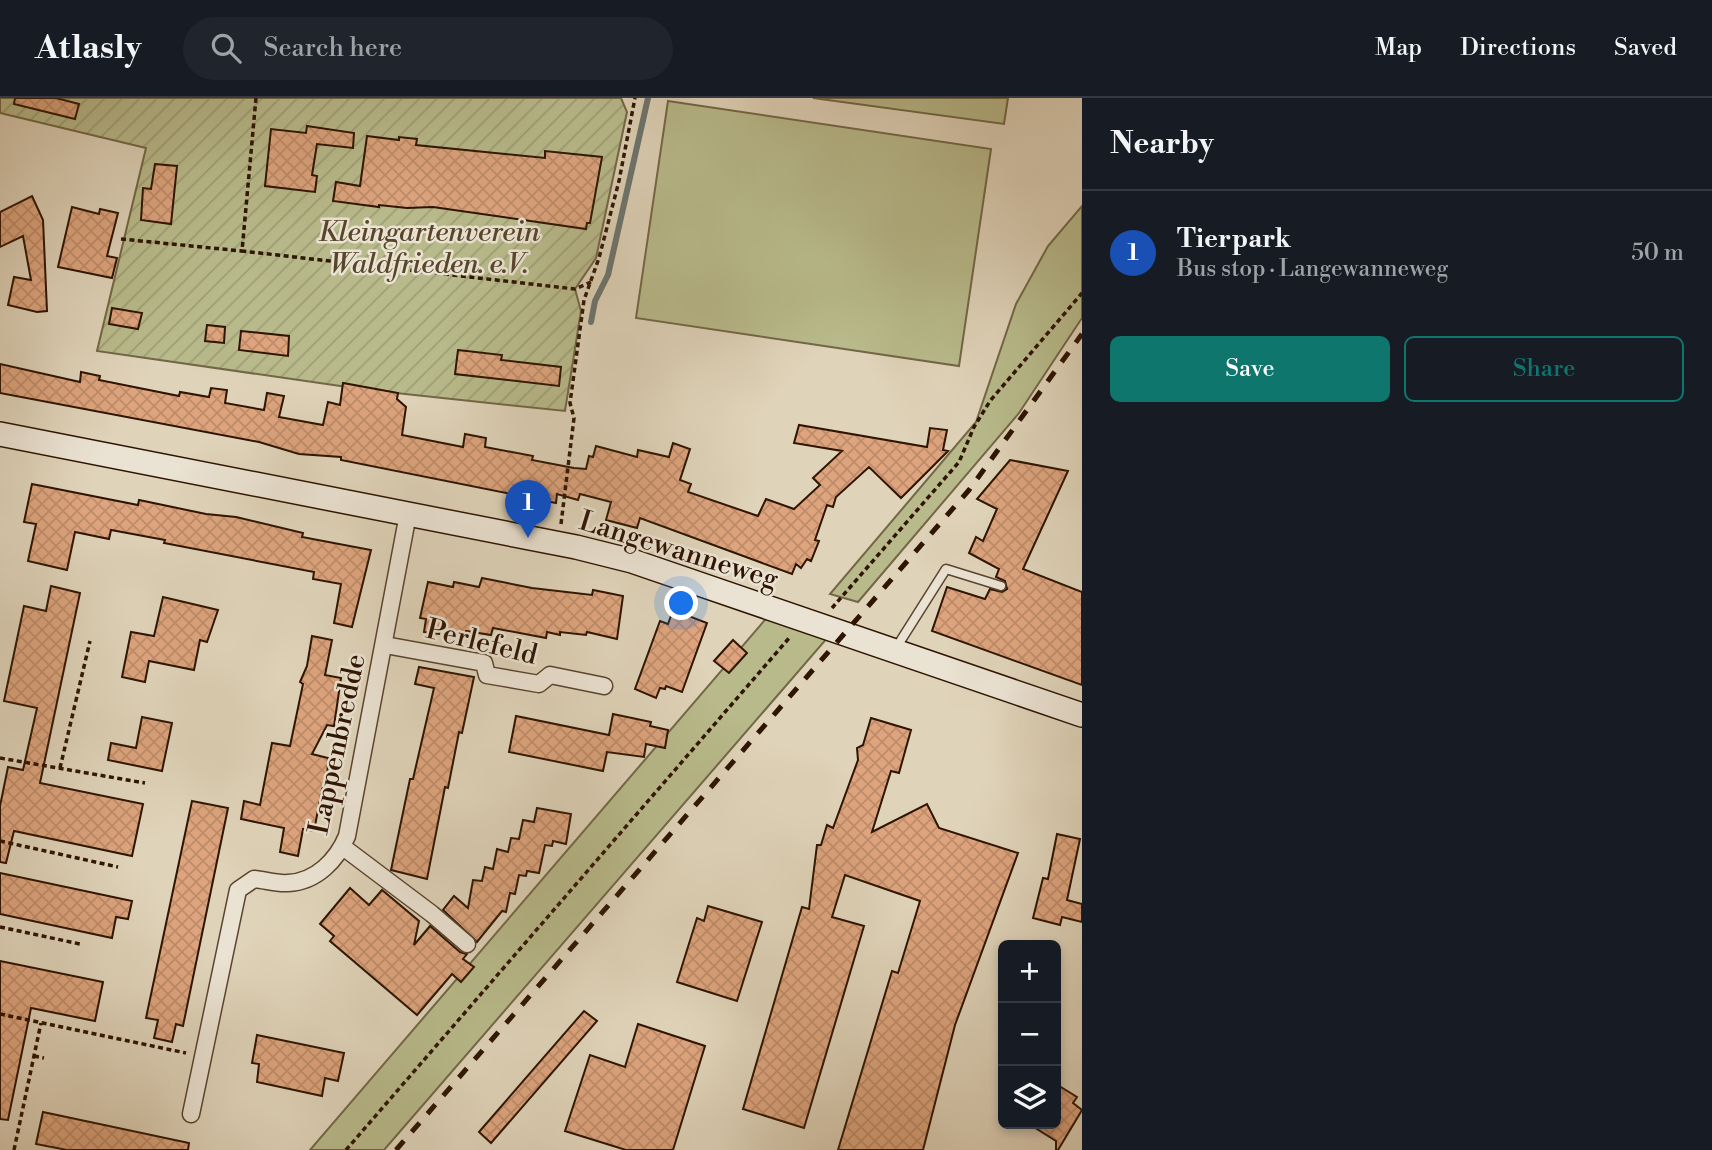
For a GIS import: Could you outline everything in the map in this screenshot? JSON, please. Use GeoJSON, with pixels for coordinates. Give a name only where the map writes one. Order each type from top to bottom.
{"type":"FeatureCollection","features":[{"type":"Feature","properties":{"kind":"street","name":"Langewanneweg"},"geometry":{"type":"LineString","coordinates":[[0,435],[408,513],[559,544],[664,570],[1082,715]]}},
{"type":"Feature","properties":{"kind":"street","name":"Lappenbredde"},"geometry":{"type":"LineString","coordinates":[[191,1114],[238,890],[254,879],[286,884],[300,882],[325,869],[343,847],[385,645],[408,513]]}},
{"type":"Feature","properties":{"kind":"street","name":"Perlefeld"},"geometry":{"type":"LineString","coordinates":[[385,645],[484,663],[487,675],[539,684],[550,675],[604,686]]}},
{"type":"Feature","properties":{"kind":"street"},"geometry":{"type":"LineString","coordinates":[[343,847],[467,944]]}},
{"type":"Feature","properties":{"kind":"lane"},"geometry":{"type":"LineString","coordinates":[[894,650],[946,569],[1001,586]]}},
{"type":"Feature","properties":{"kind":"path"},"geometry":{"type":"LineString","coordinates":[[242,251],[256,98]]}},
{"type":"Feature","properties":{"kind":"path"},"geometry":{"type":"LineString","coordinates":[[559,544],[574,418],[570,403],[584,300],[618,181],[635,98]]}},
{"type":"Feature","properties":{"kind":"path"},"geometry":{"type":"LineString","coordinates":[[121,239],[575,289],[590,282]]}},
{"type":"Feature","properties":{"kind":"path"},"geometry":{"type":"LineString","coordinates":[[346,1150],[812,621],[959,462],[974,427],[990,401],[1082,293]]}},
{"type":"Feature","properties":{"kind":"path"},"geometry":{"type":"LineString","coordinates":[[60,768],[90,641]]}},
{"type":"Feature","properties":{"kind":"path"},"geometry":{"type":"LineString","coordinates":[[0,758],[145,783]]}},
{"type":"Feature","properties":{"kind":"path"},"geometry":{"type":"LineString","coordinates":[[0,841],[118,867]]}},
{"type":"Feature","properties":{"kind":"path"},"geometry":{"type":"LineString","coordinates":[[0,927],[80,944]]}},
{"type":"Feature","properties":{"kind":"path"},"geometry":{"type":"LineString","coordinates":[[0,1014],[202,1056]]}},
{"type":"Feature","properties":{"kind":"path"},"geometry":{"type":"LineString","coordinates":[[14,1150],[41,1023]]}},
{"type":"Feature","properties":{"kind":"path"},"geometry":{"type":"LineString","coordinates":[[34,1056],[44,1058]]}},
{"type":"Feature","properties":{"kind":"green space","name":"Kleingartenverein Waldfrieden. e.V."},"geometry":{"type":"Polygon","coordinates":[[[0,98],[621,98],[627,112],[596,258],[575,289],[581,311],[565,411],[368,390],[97,351],[146,148],[0,113],[0,98]]]}},
{"type":"Feature","properties":{"kind":"green space"},"geometry":{"type":"Polygon","coordinates":[[[813,98],[1008,98],[1004,124],[813,98]]]}},
{"type":"Feature","properties":{"kind":"green space"},"geometry":{"type":"Polygon","coordinates":[[[668,101],[991,149],[959,366],[636,318],[668,101]]]}},
{"type":"Feature","properties":{"kind":"green space"},"geometry":{"type":"Polygon","coordinates":[[[1082,206],[1082,318],[1019,413],[858,602],[830,594],[976,422],[1016,304],[1048,246],[1082,206]]]}},
{"type":"Feature","properties":{"kind":"green space"},"geometry":{"type":"Polygon","coordinates":[[[770,614],[829,636],[384,1150],[310,1150],[770,614]]]}},
{"type":"Feature","properties":{"kind":"building"},"geometry":{"type":"Polygon","coordinates":[[[15,98],[56,98],[79,104],[75,119],[14,104],[15,98]]]}},
{"type":"Feature","properties":{"kind":"building"},"geometry":{"type":"Polygon","coordinates":[[[307,126],[354,133],[353,148],[317,144],[312,175],[317,176],[315,192],[265,186],[271,129],[306,133],[307,126]]]}},
{"type":"Feature","properties":{"kind":"building"},"geometry":{"type":"Polygon","coordinates":[[[367,136],[417,139],[416,145],[545,158],[545,151],[602,157],[590,223],[587,223],[586,229],[433,207],[379,207],[333,201],[336,182],[360,186],[367,136]]]}},
{"type":"Feature","properties":{"kind":"building"},"geometry":{"type":"Polygon","coordinates":[[[155,164],[177,166],[171,224],[141,220],[143,188],[151,189],[155,164]]]}},
{"type":"Feature","properties":{"kind":"building"},"geometry":{"type":"Polygon","coordinates":[[[32,196],[43,220],[47,311],[37,312],[8,305],[14,277],[31,280],[23,236],[0,247],[0,212],[32,196]]]}},
{"type":"Feature","properties":{"kind":"building"},"geometry":{"type":"Polygon","coordinates":[[[72,207],[99,214],[100,209],[118,213],[107,256],[117,258],[112,278],[58,267],[72,207]]]}},
{"type":"Feature","properties":{"kind":"building"},"geometry":{"type":"Polygon","coordinates":[[[112,308],[142,313],[138,329],[109,324],[112,308]]]}},
{"type":"Feature","properties":{"kind":"building"},"geometry":{"type":"Polygon","coordinates":[[[207,325],[225,327],[224,343],[205,341],[207,325]]]}},
{"type":"Feature","properties":{"kind":"building"},"geometry":{"type":"Polygon","coordinates":[[[241,331],[289,336],[288,356],[239,350],[241,331]]]}},
{"type":"Feature","properties":{"kind":"building"},"geometry":{"type":"Polygon","coordinates":[[[458,350],[502,355],[501,360],[561,367],[559,386],[455,374],[458,350]]]}},
{"type":"Feature","properties":{"kind":"building"},"geometry":{"type":"Polygon","coordinates":[[[0,364],[80,382],[81,372],[100,376],[99,380],[179,396],[180,392],[209,397],[211,388],[227,390],[225,403],[264,410],[267,393],[284,396],[279,417],[323,425],[328,402],[340,405],[343,383],[398,393],[397,399],[406,407],[402,435],[463,447],[465,434],[486,438],[485,447],[533,456],[532,460],[574,468],[586,469],[589,456],[593,457],[596,446],[637,457],[638,450],[669,457],[673,443],[690,449],[680,480],[691,484],[688,492],[758,516],[766,499],[794,509],[820,485],[813,478],[842,451],[794,443],[799,425],[927,447],[930,428],[947,430],[943,450],[948,451],[901,498],[869,467],[836,497],[833,507],[827,505],[815,540],[819,541],[811,561],[807,559],[801,568],[796,564],[792,574],[640,518],[637,528],[606,520],[611,502],[580,494],[578,500],[557,494],[556,503],[341,460],[341,457],[299,454],[259,442],[0,393],[0,364]]]}},
{"type":"Feature","properties":{"kind":"building"},"geometry":{"type":"Polygon","coordinates":[[[1010,460],[1068,471],[1023,569],[1082,592],[1082,685],[932,631],[947,587],[985,599],[990,589],[1002,592],[1007,589],[1005,581],[996,577],[999,569],[969,553],[976,537],[983,541],[997,509],[977,499],[1010,460]]]}},
{"type":"Feature","properties":{"kind":"building"},"geometry":{"type":"Polygon","coordinates":[[[32,484],[138,505],[139,500],[206,514],[236,517],[303,533],[302,537],[371,550],[352,627],[334,623],[341,584],[313,579],[314,572],[164,543],[165,540],[111,530],[109,539],[75,532],[67,570],[28,561],[36,524],[24,522],[32,484]]]}},
{"type":"Feature","properties":{"kind":"building"},"geometry":{"type":"Polygon","coordinates":[[[482,578],[532,588],[592,595],[593,590],[623,596],[617,639],[587,632],[586,635],[560,632],[560,635],[547,632],[546,638],[493,628],[491,635],[466,631],[465,635],[440,630],[439,634],[424,632],[426,619],[420,618],[428,582],[453,587],[454,582],[479,587],[482,578]]]}},
{"type":"Feature","properties":{"kind":"building"},"geometry":{"type":"Polygon","coordinates":[[[51,586],[80,593],[40,783],[143,804],[132,856],[14,831],[6,863],[0,862],[0,806],[8,767],[23,770],[37,708],[4,701],[24,606],[46,611],[51,586]]]}},
{"type":"Feature","properties":{"kind":"building"},"geometry":{"type":"Polygon","coordinates":[[[163,597],[218,610],[207,642],[200,640],[194,670],[149,661],[145,682],[122,677],[131,632],[154,636],[163,597]]]}},
{"type":"Feature","properties":{"kind":"building"},"geometry":{"type":"Polygon","coordinates":[[[673,610],[707,623],[682,692],[666,686],[665,689],[660,688],[656,698],[635,689],[660,621],[668,624],[673,610]]]}},
{"type":"Feature","properties":{"kind":"building"},"geometry":{"type":"Polygon","coordinates":[[[312,636],[332,640],[325,675],[341,678],[334,726],[327,725],[312,754],[328,758],[327,784],[322,789],[314,831],[303,829],[298,856],[280,852],[284,828],[241,819],[244,801],[260,805],[272,743],[290,746],[303,684],[300,682],[307,666],[312,636]]]}},
{"type":"Feature","properties":{"kind":"building"},"geometry":{"type":"Polygon","coordinates":[[[733,640],[747,653],[729,673],[714,661],[733,640]]]}},
{"type":"Feature","properties":{"kind":"building"},"geometry":{"type":"Polygon","coordinates":[[[419,667],[474,677],[448,788],[445,787],[427,879],[391,870],[410,779],[413,779],[434,688],[415,684],[419,667]]]}},
{"type":"Feature","properties":{"kind":"building"},"geometry":{"type":"Polygon","coordinates":[[[613,714],[651,722],[650,726],[668,730],[665,748],[646,744],[644,757],[607,752],[603,771],[509,752],[516,716],[609,735],[613,714]]]}},
{"type":"Feature","properties":{"kind":"building"},"geometry":{"type":"Polygon","coordinates":[[[142,717],[172,723],[162,771],[108,760],[111,743],[136,748],[142,717]]]}},
{"type":"Feature","properties":{"kind":"building"},"geometry":{"type":"Polygon","coordinates":[[[871,718],[911,730],[899,773],[891,771],[872,832],[927,804],[939,828],[1018,853],[955,1025],[923,1150],[838,1150],[892,971],[898,973],[920,901],[845,875],[832,917],[864,926],[804,1128],[743,1109],[802,907],[809,909],[817,845],[821,845],[827,825],[833,828],[858,760],[857,748],[863,745],[871,718]]]}},
{"type":"Feature","properties":{"kind":"building"},"geometry":{"type":"Polygon","coordinates":[[[192,801],[228,808],[183,1026],[176,1024],[172,1042],[154,1038],[158,1020],[146,1018],[192,801]]]}},
{"type":"Feature","properties":{"kind":"building"},"geometry":{"type":"Polygon","coordinates":[[[537,808],[571,814],[566,844],[553,841],[552,846],[545,845],[539,873],[527,871],[526,876],[519,875],[515,894],[510,893],[506,912],[502,911],[477,942],[443,910],[454,896],[468,908],[473,880],[482,881],[485,867],[493,869],[497,849],[508,852],[511,838],[519,839],[523,820],[534,822],[537,808]]]}},
{"type":"Feature","properties":{"kind":"building"},"geometry":{"type":"Polygon","coordinates":[[[1057,834],[1080,839],[1067,900],[1082,904],[1082,922],[1062,917],[1060,925],[1033,918],[1043,878],[1048,879],[1057,834]]]}},
{"type":"Feature","properties":{"kind":"building"},"geometry":{"type":"Polygon","coordinates":[[[0,873],[132,901],[128,919],[116,917],[112,938],[0,914],[0,873]]]}},
{"type":"Feature","properties":{"kind":"building"},"geometry":{"type":"Polygon","coordinates":[[[350,888],[369,905],[382,890],[419,921],[414,945],[430,926],[460,952],[467,954],[463,959],[474,967],[461,982],[452,974],[417,1015],[330,941],[334,936],[320,924],[350,888]]]}},
{"type":"Feature","properties":{"kind":"building"},"geometry":{"type":"Polygon","coordinates":[[[708,906],[762,922],[737,1001],[677,982],[697,918],[704,921],[708,906]]]}},
{"type":"Feature","properties":{"kind":"building"},"geometry":{"type":"Polygon","coordinates":[[[0,961],[103,982],[95,1021],[31,1008],[8,1120],[0,1119],[0,961]]]}},
{"type":"Feature","properties":{"kind":"building"},"geometry":{"type":"Polygon","coordinates":[[[584,1011],[597,1021],[491,1143],[479,1132],[584,1011]]]}},
{"type":"Feature","properties":{"kind":"building"},"geometry":{"type":"Polygon","coordinates":[[[638,1024],[705,1046],[673,1150],[626,1150],[565,1131],[590,1055],[625,1067],[638,1024]]]}},
{"type":"Feature","properties":{"kind":"building"},"geometry":{"type":"Polygon","coordinates":[[[257,1035],[344,1053],[338,1081],[325,1078],[322,1096],[257,1082],[259,1064],[252,1063],[257,1035]]]}},
{"type":"Feature","properties":{"kind":"building"},"geometry":{"type":"Polygon","coordinates":[[[1061,1087],[1077,1097],[1073,1103],[1082,1110],[1058,1150],[1056,1141],[1037,1129],[1061,1129],[1061,1087]]]}},
{"type":"Feature","properties":{"kind":"building"},"geometry":{"type":"Polygon","coordinates":[[[43,1112],[189,1143],[188,1150],[67,1150],[36,1144],[43,1112]]]}},
{"type":"Feature","properties":{"kind":"waterway"},"geometry":{"type":"LineString","coordinates":[[591,322],[595,301],[608,275],[648,98]]}},
{"type":"Feature","properties":{"kind":"railway"},"geometry":{"type":"LineString","coordinates":[[396,1150],[969,490],[1082,334]]}},
{"type":"Feature","properties":{"kind":"place","name":"Tierpark"},"geometry":{"type":"Point","coordinates":[528,538]}}]}
